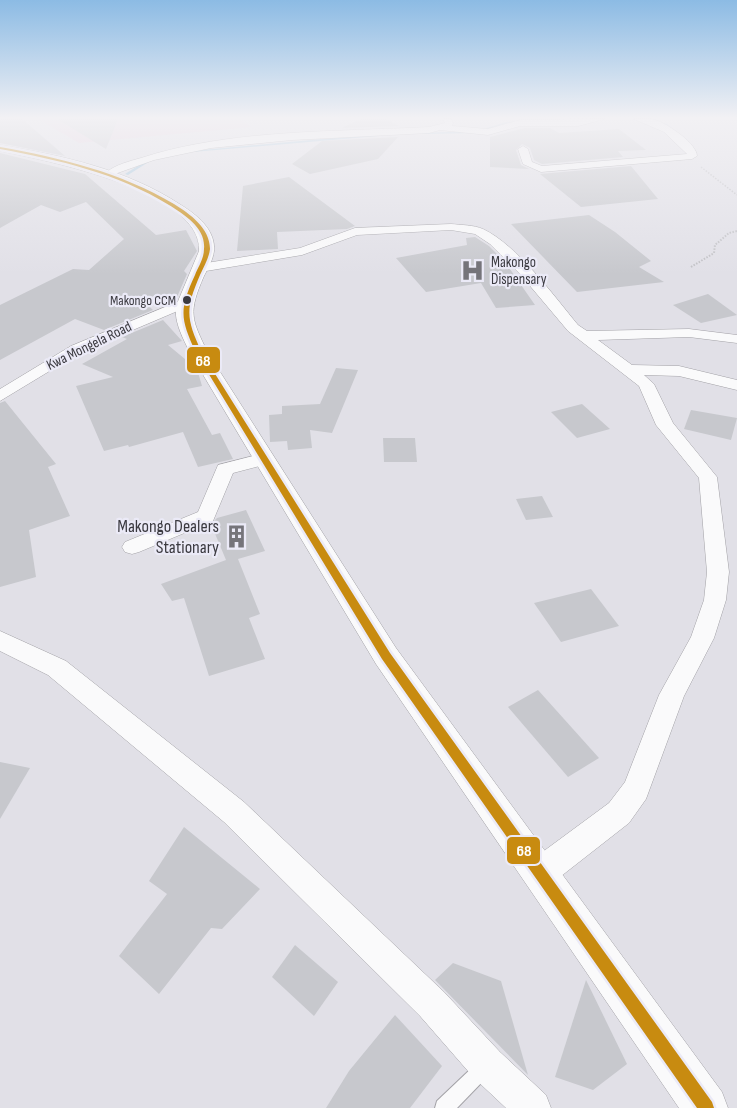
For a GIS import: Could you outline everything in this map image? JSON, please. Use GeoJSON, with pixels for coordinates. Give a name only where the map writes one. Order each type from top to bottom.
{"type":"FeatureCollection","features":[{"type":"Feature","properties":{"kind":"street"},"geometry":{"type":"LineString","coordinates":[[106,171],[157,194],[197,224],[205,233],[207,252],[182,304],[183,320],[199,353],[386,656],[706,1108]]}},
{"type":"Feature","properties":{"kind":"street"},"geometry":{"type":"LineString","coordinates":[[200,268],[302,251],[355,232],[466,228],[478,231],[494,241],[525,272],[582,336],[646,384],[665,425],[708,477],[718,572],[715,600],[702,638],[672,695],[636,790],[619,813],[540,873]]}},
{"type":"Feature","properties":{"kind":"street","name":"Kwa Mongela Road"},"geometry":{"type":"LineString","coordinates":[[0,396],[76,350],[182,304]]}},
{"type":"Feature","properties":{"kind":"street"},"geometry":{"type":"LineString","coordinates":[[582,336],[689,333],[737,339]]}},
{"type":"Feature","properties":{"kind":"street"},"geometry":{"type":"LineString","coordinates":[[630,370],[679,371],[737,385]]}},
{"type":"Feature","properties":{"kind":"street"},"geometry":{"type":"LineString","coordinates":[[132,548],[206,516],[225,469],[265,459]]}},
{"type":"Feature","properties":{"kind":"street"},"geometry":{"type":"LineString","coordinates":[[0,640],[57,668],[234,812],[432,1004],[487,1065],[533,1108]]}},
{"type":"Feature","properties":{"kind":"lane"},"geometry":{"type":"LineString","coordinates":[[444,1108],[487,1065]]}},
{"type":"Feature","properties":{"kind":"path"},"geometry":{"type":"LineString","coordinates":[[705,171],[737,195]]}},
{"type":"Feature","properties":{"kind":"path"},"geometry":{"type":"LineString","coordinates":[[691,267],[714,253],[715,245],[729,233],[737,231]]}},
{"type":"Feature","properties":{"kind":"building"},"geometry":{"type":"Polygon","coordinates":[[[0,171],[72,171],[85,174],[156,235],[186,230],[197,251],[184,271],[187,274],[177,297],[138,296],[153,310],[104,330],[75,319],[0,360],[0,305],[73,269],[89,270],[124,239],[86,202],[60,212],[41,205],[0,228],[0,171]]]}},
{"type":"Feature","properties":{"kind":"building"},"geometry":{"type":"Polygon","coordinates":[[[304,171],[325,171],[310,174],[304,171]]]}},
{"type":"Feature","properties":{"kind":"building"},"geometry":{"type":"Polygon","coordinates":[[[577,171],[635,171],[658,199],[581,207],[540,174],[577,171]]]}},
{"type":"Feature","properties":{"kind":"building"},"geometry":{"type":"Polygon","coordinates":[[[289,177],[355,226],[347,229],[277,232],[278,249],[237,251],[243,186],[289,177]]]}},
{"type":"Feature","properties":{"kind":"building"},"geometry":{"type":"Polygon","coordinates":[[[589,215],[615,232],[651,261],[639,267],[664,282],[577,292],[511,224],[589,215]]]}},
{"type":"Feature","properties":{"kind":"building"},"geometry":{"type":"Polygon","coordinates":[[[475,237],[489,246],[505,262],[535,305],[496,308],[481,283],[426,292],[396,258],[467,245],[466,238],[475,237]]]}},
{"type":"Feature","properties":{"kind":"building"},"geometry":{"type":"Polygon","coordinates":[[[708,294],[737,315],[701,323],[673,305],[708,294]]]}},
{"type":"Feature","properties":{"kind":"building"},"geometry":{"type":"Polygon","coordinates":[[[163,320],[182,341],[168,345],[197,369],[202,386],[187,389],[212,435],[220,433],[233,459],[198,467],[183,432],[129,447],[128,445],[104,451],[76,386],[113,377],[82,364],[127,339],[122,337],[163,320]]]}},
{"type":"Feature","properties":{"kind":"building"},"geometry":{"type":"Polygon","coordinates":[[[336,368],[358,370],[332,433],[310,430],[312,448],[288,450],[287,441],[270,442],[269,415],[282,414],[282,406],[320,404],[336,368]]]}},
{"type":"Feature","properties":{"kind":"building"},"geometry":{"type":"Polygon","coordinates":[[[5,401],[56,464],[48,467],[70,516],[29,530],[36,577],[0,587],[0,403],[5,401]]]}},
{"type":"Feature","properties":{"kind":"building"},"geometry":{"type":"Polygon","coordinates":[[[582,404],[610,429],[577,438],[551,412],[582,404]]]}},
{"type":"Feature","properties":{"kind":"building"},"geometry":{"type":"Polygon","coordinates":[[[691,410],[737,418],[731,440],[684,429],[691,410]]]}},
{"type":"Feature","properties":{"kind":"building"},"geometry":{"type":"Polygon","coordinates":[[[383,438],[415,438],[417,462],[384,462],[383,438]]]}},
{"type":"Feature","properties":{"kind":"building"},"geometry":{"type":"Polygon","coordinates":[[[542,496],[553,517],[526,520],[516,499],[542,496]]]}},
{"type":"Feature","properties":{"kind":"building"},"geometry":{"type":"Polygon","coordinates":[[[246,510],[265,551],[238,559],[260,614],[249,618],[265,659],[209,676],[184,598],[172,601],[161,584],[226,560],[211,524],[217,518],[246,510]]]}},
{"type":"Feature","properties":{"kind":"building"},"geometry":{"type":"Polygon","coordinates":[[[591,589],[619,626],[561,642],[534,603],[591,589]]]}},
{"type":"Feature","properties":{"kind":"building"},"geometry":{"type":"Polygon","coordinates":[[[538,690],[599,758],[568,777],[508,707],[538,690]]]}},
{"type":"Feature","properties":{"kind":"building"},"geometry":{"type":"Polygon","coordinates":[[[0,762],[30,768],[0,819],[0,762]]]}},
{"type":"Feature","properties":{"kind":"building"},"geometry":{"type":"Polygon","coordinates":[[[184,827],[260,889],[222,929],[211,928],[159,994],[119,956],[167,894],[149,881],[184,827]]]}},
{"type":"Feature","properties":{"kind":"building"},"geometry":{"type":"Polygon","coordinates":[[[295,945],[338,982],[314,1016],[272,977],[295,945]]]}},
{"type":"Feature","properties":{"kind":"building"},"geometry":{"type":"Polygon","coordinates":[[[453,963],[501,981],[528,1075],[435,980],[453,963]]]}},
{"type":"Feature","properties":{"kind":"building"},"geometry":{"type":"Polygon","coordinates":[[[586,980],[627,1064],[593,1090],[555,1077],[586,980]]]}},
{"type":"Feature","properties":{"kind":"building"},"geometry":{"type":"Polygon","coordinates":[[[395,1015],[442,1066],[410,1108],[326,1108],[349,1071],[395,1015]]]}},
{"type":"Feature","properties":{"kind":"waterway"},"geometry":{"type":"LineString","coordinates":[[127,174],[132,171]]}},
{"type":"Feature","properties":{"kind":"transit line","name":"68"},"geometry":{"type":"LineString","coordinates":[[97,171],[156,196],[183,212],[202,231],[207,251],[188,299],[185,315],[186,323],[199,353],[386,656],[706,1108]]}},
{"type":"Feature","properties":{"kind":"place","name":"Makongo Dispensary"},"geometry":{"type":"Point","coordinates":[473,271]}},
{"type":"Feature","properties":{"kind":"place","name":"Makongo CCM"},"geometry":{"type":"Point","coordinates":[187,300]}},
{"type":"Feature","properties":{"kind":"place","name":"Makongo Dealers Stationary"},"geometry":{"type":"Point","coordinates":[237,536]}}]}
